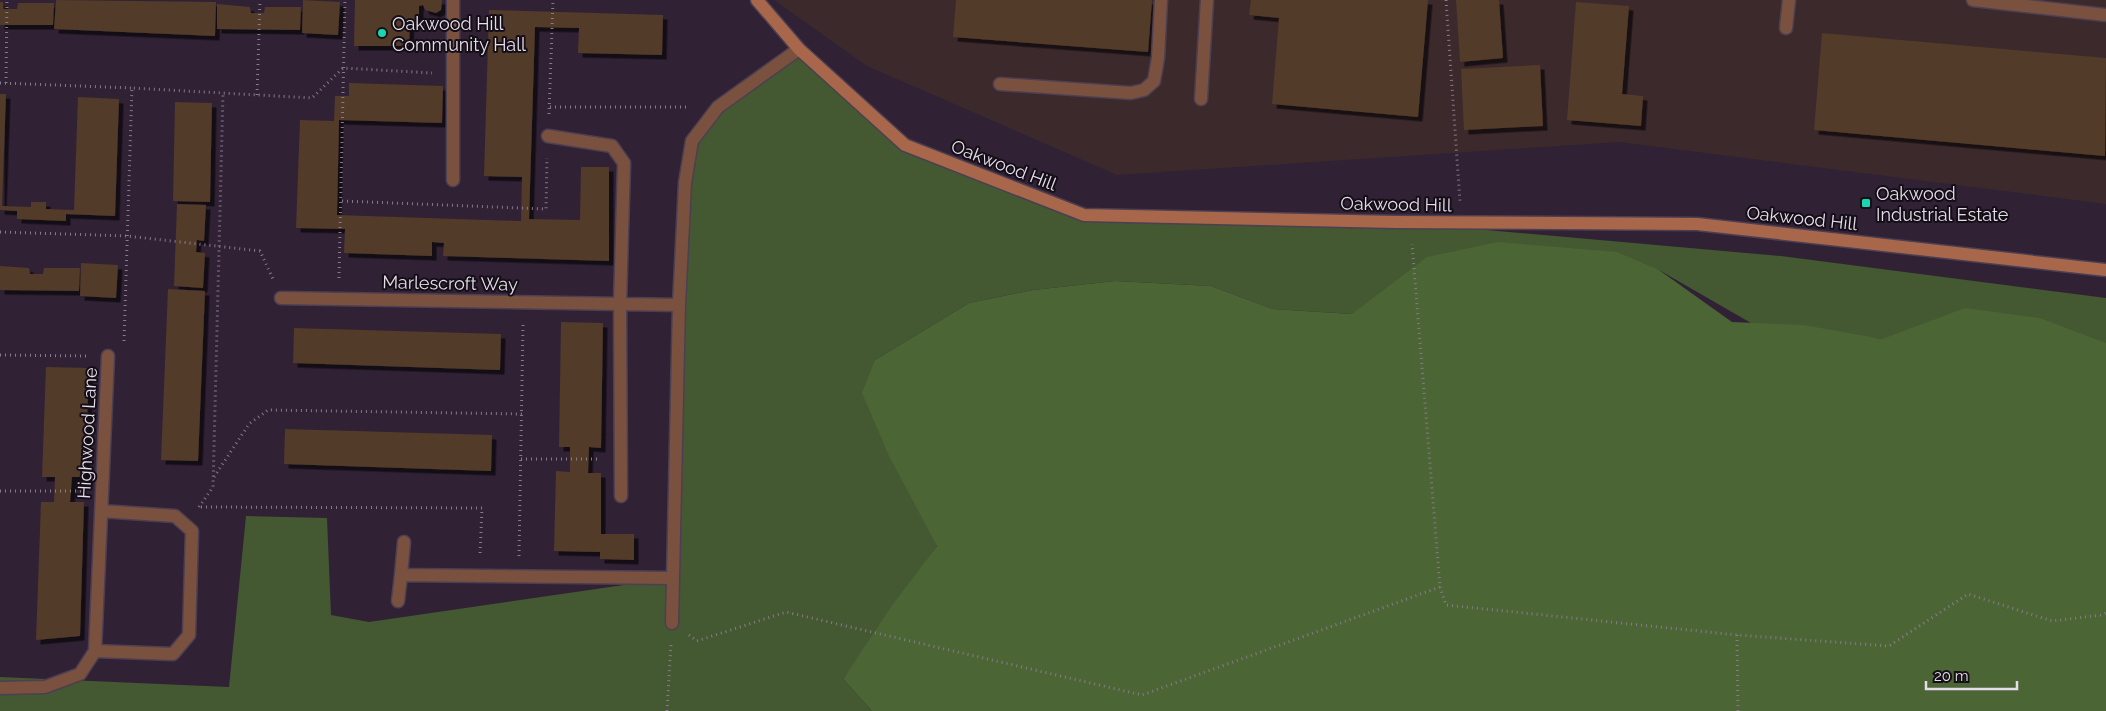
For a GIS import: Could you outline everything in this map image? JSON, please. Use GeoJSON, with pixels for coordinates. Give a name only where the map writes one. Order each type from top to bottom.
{"type":"FeatureCollection","features":[{"type":"Feature","properties":{"kind":"street"},"geometry":{"type":"LineString","coordinates":[[453,0],[453,180]]}},
{"type":"Feature","properties":{"kind":"street","name":"Oakwood Hill"},"geometry":{"type":"LineString","coordinates":[[756,0],[799,49],[905,145],[1084,215],[1462,223],[1697,224],[2106,270]]}},
{"type":"Feature","properties":{"kind":"street"},"geometry":{"type":"LineString","coordinates":[[1000,84],[1099,92],[1131,93],[1144,90],[1154,81],[1161,0]]}},
{"type":"Feature","properties":{"kind":"street"},"geometry":{"type":"LineString","coordinates":[[1201,99],[1207,0]]}},
{"type":"Feature","properties":{"kind":"street"},"geometry":{"type":"LineString","coordinates":[[1786,28],[1789,0]]}},
{"type":"Feature","properties":{"kind":"street"},"geometry":{"type":"LineString","coordinates":[[1973,0],[2053,5],[2106,15]]}},
{"type":"Feature","properties":{"kind":"street"},"geometry":{"type":"LineString","coordinates":[[672,623],[679,305],[685,183],[692,141],[718,107],[799,49]]}},
{"type":"Feature","properties":{"kind":"street"},"geometry":{"type":"LineString","coordinates":[[548,136],[612,146],[624,163],[620,304],[620,496]]}},
{"type":"Feature","properties":{"kind":"street","name":"Marlescroft Way"},"geometry":{"type":"LineString","coordinates":[[281,298],[679,305]]}},
{"type":"Feature","properties":{"kind":"street","name":"Highwood Lane"},"geometry":{"type":"LineString","coordinates":[[95,651],[108,356]]}},
{"type":"Feature","properties":{"kind":"street","name":"Highwood Lane"},"geometry":{"type":"LineString","coordinates":[[101,511],[175,516]]}},
{"type":"Feature","properties":{"kind":"street"},"geometry":{"type":"LineString","coordinates":[[0,688],[45,686],[80,674],[95,651],[173,654],[189,635],[192,531],[175,516]]}},
{"type":"Feature","properties":{"kind":"street"},"geometry":{"type":"LineString","coordinates":[[398,601],[404,542]]}},
{"type":"Feature","properties":{"kind":"street"},"geometry":{"type":"LineString","coordinates":[[401,575],[672,578]]}},
{"type":"Feature","properties":{"kind":"path"},"geometry":{"type":"LineString","coordinates":[[6,83],[7,0]]}},
{"type":"Feature","properties":{"kind":"path"},"geometry":{"type":"LineString","coordinates":[[257,94],[260,0]]}},
{"type":"Feature","properties":{"kind":"path"},"geometry":{"type":"LineString","coordinates":[[338,299],[342,202],[345,0]]}},
{"type":"Feature","properties":{"kind":"path"},"geometry":{"type":"LineString","coordinates":[[342,202],[546,209],[553,0]]}},
{"type":"Feature","properties":{"kind":"path"},"geometry":{"type":"LineString","coordinates":[[1446,0],[1462,223]]}},
{"type":"Feature","properties":{"kind":"path"},"geometry":{"type":"LineString","coordinates":[[0,83],[312,98],[343,68],[454,74]]}},
{"type":"Feature","properties":{"kind":"path"},"geometry":{"type":"LineString","coordinates":[[0,355],[108,356],[124,358],[132,88]]}},
{"type":"Feature","properties":{"kind":"path"},"geometry":{"type":"LineString","coordinates":[[200,507],[214,487],[218,246],[223,93]]}},
{"type":"Feature","properties":{"kind":"path"},"geometry":{"type":"LineString","coordinates":[[550,107],[718,107]]}},
{"type":"Feature","properties":{"kind":"path"},"geometry":{"type":"LineString","coordinates":[[1411,222],[1440,587],[1446,605],[1736,635],[1889,646],[1968,594],[2052,621],[2106,613]]}},
{"type":"Feature","properties":{"kind":"path"},"geometry":{"type":"LineString","coordinates":[[0,232],[127,236],[260,251],[281,298]]}},
{"type":"Feature","properties":{"kind":"path"},"geometry":{"type":"LineString","coordinates":[[518,576],[524,302]]}},
{"type":"Feature","properties":{"kind":"path"},"geometry":{"type":"LineString","coordinates":[[214,478],[249,424],[268,410],[522,414]]}},
{"type":"Feature","properties":{"kind":"path"},"geometry":{"type":"LineString","coordinates":[[521,459],[601,459]]}},
{"type":"Feature","properties":{"kind":"path"},"geometry":{"type":"LineString","coordinates":[[0,491],[102,491]]}},
{"type":"Feature","properties":{"kind":"path"},"geometry":{"type":"LineString","coordinates":[[175,516],[200,507],[482,508],[480,576]]}},
{"type":"Feature","properties":{"kind":"path"},"geometry":{"type":"LineString","coordinates":[[672,623],[697,641],[786,612],[1142,695],[1440,587]]}},
{"type":"Feature","properties":{"kind":"path"},"geometry":{"type":"LineString","coordinates":[[667,711],[672,623]]}},
{"type":"Feature","properties":{"kind":"path"},"geometry":{"type":"LineString","coordinates":[[1736,635],[1738,711]]}},
{"type":"Feature","properties":{"kind":"shaded area"},"geometry":{"type":"Polygon","coordinates":[[[774,0],[2106,0],[2106,204],[1619,142],[1117,175],[867,66],[774,0]]]}},
{"type":"Feature","properties":{"kind":"green space"},"geometry":{"type":"Polygon","coordinates":[[[799,49],[905,145],[1084,215],[1396,222],[1781,256],[2106,298],[2106,344],[1882,339],[1751,323],[1659,270],[1352,314],[1273,309],[1211,286],[1115,281],[1033,290],[969,303],[875,360],[937,546],[843,679],[872,711],[0,711],[0,677],[229,687],[246,516],[327,518],[331,615],[369,622],[672,578],[692,141],[718,107],[799,49]]]}},
{"type":"Feature","properties":{"kind":"green space"},"geometry":{"type":"Polygon","coordinates":[[[1498,242],[1617,252],[1659,270],[1732,322],[1804,325],[1882,339],[1965,308],[2040,318],[2106,343],[2106,711],[872,711],[843,679],[893,604],[937,546],[889,456],[862,393],[875,360],[969,303],[1033,290],[1115,281],[1211,286],[1273,309],[1352,314],[1427,257],[1498,242]]]}},
{"type":"Feature","properties":{"kind":"building"},"geometry":{"type":"Polygon","coordinates":[[[56,0],[216,2],[215,36],[54,29],[56,0]]]}},
{"type":"Feature","properties":{"kind":"building"},"geometry":{"type":"Polygon","coordinates":[[[303,0],[340,2],[338,35],[302,33],[303,0]]]}},
{"type":"Feature","properties":{"kind":"building","name":"Oakwood Hill Community Hall"},"geometry":{"type":"Polygon","coordinates":[[[355,0],[442,1],[441,10],[436,13],[425,10],[423,5],[419,6],[419,19],[410,20],[409,46],[354,46],[355,0]]]}},
{"type":"Feature","properties":{"kind":"building"},"geometry":{"type":"Polygon","coordinates":[[[956,0],[1152,0],[1148,52],[953,37],[956,0]]]}},
{"type":"Feature","properties":{"kind":"building"},"geometry":{"type":"Polygon","coordinates":[[[1251,0],[1428,0],[1418,117],[1272,104],[1279,18],[1249,15],[1251,0]]]}},
{"type":"Feature","properties":{"kind":"building"},"geometry":{"type":"Polygon","coordinates":[[[1456,0],[1499,0],[1503,58],[1460,62],[1456,0]]]}},
{"type":"Feature","properties":{"kind":"building"},"geometry":{"type":"Polygon","coordinates":[[[0,2],[3,2],[3,9],[17,9],[18,3],[54,3],[53,25],[0,25],[0,2]]]}},
{"type":"Feature","properties":{"kind":"building"},"geometry":{"type":"Polygon","coordinates":[[[1576,2],[1629,6],[1622,94],[1643,96],[1641,126],[1567,120],[1576,2]]]}},
{"type":"Feature","properties":{"kind":"building"},"geometry":{"type":"Polygon","coordinates":[[[217,4],[250,7],[251,13],[264,13],[265,7],[301,7],[300,30],[217,29],[217,4]]]}},
{"type":"Feature","properties":{"kind":"building"},"geometry":{"type":"Polygon","coordinates":[[[489,10],[663,15],[662,55],[578,53],[579,28],[535,27],[529,219],[580,220],[581,167],[609,167],[609,261],[443,256],[444,243],[432,242],[432,256],[344,253],[345,229],[296,228],[300,120],[334,121],[335,96],[349,96],[349,83],[443,86],[442,123],[339,120],[337,215],[521,221],[522,177],[484,176],[489,10]]]}},
{"type":"Feature","properties":{"kind":"building"},"geometry":{"type":"Polygon","coordinates":[[[1822,33],[2106,58],[2105,156],[1814,130],[1822,33]]]}},
{"type":"Feature","properties":{"kind":"building"},"geometry":{"type":"Polygon","coordinates":[[[1540,65],[1543,126],[1464,130],[1461,69],[1540,65]]]}},
{"type":"Feature","properties":{"kind":"building"},"geometry":{"type":"Polygon","coordinates":[[[0,94],[6,94],[2,206],[31,207],[31,202],[46,202],[46,209],[74,210],[78,97],[119,99],[115,216],[66,214],[66,221],[17,219],[17,211],[0,210],[0,94]]]}},
{"type":"Feature","properties":{"kind":"building"},"geometry":{"type":"Polygon","coordinates":[[[175,102],[212,103],[210,202],[173,201],[175,102]]]}},
{"type":"Feature","properties":{"kind":"building"},"geometry":{"type":"Polygon","coordinates":[[[177,204],[206,205],[204,241],[197,240],[196,252],[205,253],[203,288],[174,286],[177,204]]]}},
{"type":"Feature","properties":{"kind":"building"},"geometry":{"type":"Polygon","coordinates":[[[81,263],[118,265],[116,298],[80,296],[81,263]]]}},
{"type":"Feature","properties":{"kind":"building"},"geometry":{"type":"Polygon","coordinates":[[[0,266],[29,268],[30,274],[43,274],[44,268],[80,268],[79,291],[0,290],[0,266]]]}},
{"type":"Feature","properties":{"kind":"building"},"geometry":{"type":"Polygon","coordinates":[[[168,289],[205,291],[198,461],[161,460],[168,289]]]}},
{"type":"Feature","properties":{"kind":"building"},"geometry":{"type":"Polygon","coordinates":[[[561,322],[603,323],[601,448],[589,447],[588,473],[601,473],[601,534],[634,534],[634,560],[600,559],[600,552],[554,551],[556,471],[570,472],[570,447],[559,447],[561,322]]]}},
{"type":"Feature","properties":{"kind":"building"},"geometry":{"type":"Polygon","coordinates":[[[294,328],[501,334],[500,370],[293,363],[294,328]]]}},
{"type":"Feature","properties":{"kind":"building"},"geometry":{"type":"Polygon","coordinates":[[[46,367],[89,368],[85,477],[72,477],[70,502],[84,502],[80,636],[36,640],[41,502],[54,502],[55,477],[42,477],[46,367]]]}},
{"type":"Feature","properties":{"kind":"building"},"geometry":{"type":"Polygon","coordinates":[[[285,429],[492,435],[491,471],[284,464],[285,429]]]}},
{"type":"Feature","properties":{"kind":"place","name":"Oakwood Hill Community Hall"},"geometry":{"type":"Point","coordinates":[382,33]}},
{"type":"Feature","properties":{"kind":"place","name":"Oakwood Industrial Estate"},"geometry":{"type":"Point","coordinates":[1866,203]}}]}
